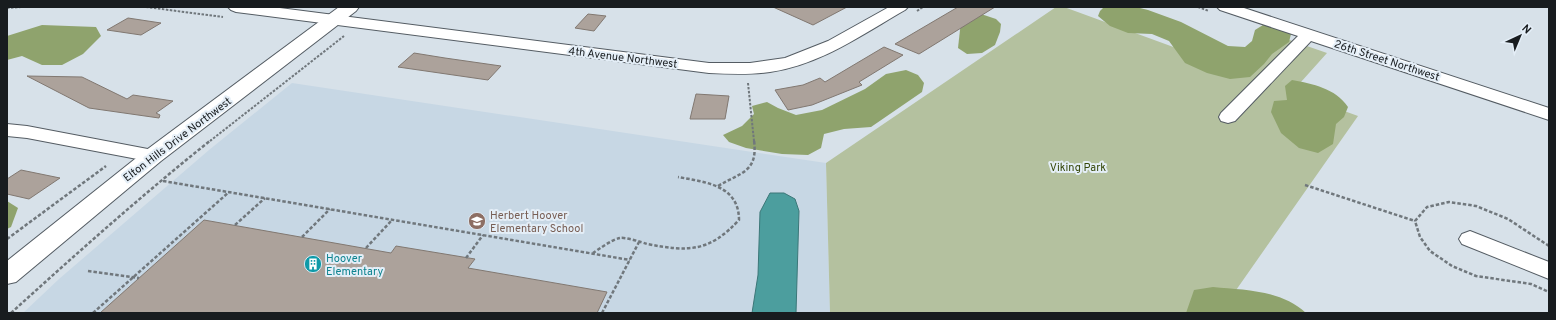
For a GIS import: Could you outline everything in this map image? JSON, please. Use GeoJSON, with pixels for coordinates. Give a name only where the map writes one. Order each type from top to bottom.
{"type":"FeatureCollection","features":[{"type":"Feature","properties":{"kind":"main road","name":"Elton Hills Drive Northwest"},"geometry":{"type":"LineString","coordinates":[[7,275],[153,156],[341,27],[350,7]]}},
{"type":"Feature","properties":{"kind":"street","name":"26th Street Northwest"},"geometry":{"type":"LineString","coordinates":[[1225,7],[1549,114]]}},
{"type":"Feature","properties":{"kind":"street","name":"4th Avenue Northwest"},"geometry":{"type":"LineString","coordinates":[[230,12],[341,27],[709,68],[739,69],[765,67],[790,62],[812,54],[888,9]]}},
{"type":"Feature","properties":{"kind":"street"},"geometry":{"type":"LineString","coordinates":[[1228,117],[1308,34]]}},
{"type":"Feature","properties":{"kind":"street"},"geometry":{"type":"LineString","coordinates":[[7,130],[27,132],[153,156]]}},
{"type":"Feature","properties":{"kind":"street"},"geometry":{"type":"LineString","coordinates":[[1470,239],[1549,271]]}},
{"type":"Feature","properties":{"kind":"path"},"geometry":{"type":"LineString","coordinates":[[7,8],[21,7]]}},
{"type":"Feature","properties":{"kind":"path"},"geometry":{"type":"LineString","coordinates":[[146,7],[230,12]]}},
{"type":"Feature","properties":{"kind":"path"},"geometry":{"type":"LineString","coordinates":[[11,313],[62,266],[341,27]]}},
{"type":"Feature","properties":{"kind":"path"},"geometry":{"type":"LineString","coordinates":[[718,187],[750,168],[756,155],[748,79]]}},
{"type":"Feature","properties":{"kind":"path"},"geometry":{"type":"LineString","coordinates":[[7,239],[106,166]]}},
{"type":"Feature","properties":{"kind":"path"},"geometry":{"type":"LineString","coordinates":[[592,253],[620,238],[675,249],[702,247],[723,236],[739,220],[738,206],[725,190],[706,182],[678,178]]}},
{"type":"Feature","properties":{"kind":"path"},"geometry":{"type":"LineString","coordinates":[[162,181],[630,260]]}},
{"type":"Feature","properties":{"kind":"path"},"geometry":{"type":"LineString","coordinates":[[1305,185],[1415,221]]}},
{"type":"Feature","properties":{"kind":"path"},"geometry":{"type":"LineString","coordinates":[[93,313],[229,192]]}},
{"type":"Feature","properties":{"kind":"path"},"geometry":{"type":"LineString","coordinates":[[235,226],[265,198]]}},
{"type":"Feature","properties":{"kind":"path"},"geometry":{"type":"LineString","coordinates":[[302,237],[330,209]]}},
{"type":"Feature","properties":{"kind":"path"},"geometry":{"type":"LineString","coordinates":[[366,248],[392,219]]}},
{"type":"Feature","properties":{"kind":"path"},"geometry":{"type":"LineString","coordinates":[[466,258],[483,235]]}},
{"type":"Feature","properties":{"kind":"path"},"geometry":{"type":"LineString","coordinates":[[602,313],[639,242]]}},
{"type":"Feature","properties":{"kind":"path"},"geometry":{"type":"LineString","coordinates":[[88,271],[139,278]]}},
{"type":"Feature","properties":{"kind":"shaded area","name":"Herbert Hoover Elementary School"},"geometry":{"type":"Polygon","coordinates":[[[292,83],[826,163],[830,313],[23,313],[59,279],[209,150],[292,83]]]}},
{"type":"Feature","properties":{"kind":"green space","name":"Viking Park"},"geometry":{"type":"Polygon","coordinates":[[[1056,7],[1064,7],[1239,71],[1278,36],[1327,53],[1292,92],[1358,116],[1220,313],[830,313],[826,163],[1056,7]]]}},
{"type":"Feature","properties":{"kind":"green space"},"geometry":{"type":"Polygon","coordinates":[[[1104,7],[1136,7],[1148,10],[1181,22],[1228,46],[1245,47],[1252,41],[1255,30],[1263,25],[1291,34],[1289,42],[1272,54],[1250,77],[1230,79],[1207,73],[1185,63],[1169,41],[1152,34],[1128,33],[1110,26],[1098,16],[1104,7]]]}},
{"type":"Feature","properties":{"kind":"green space"},"geometry":{"type":"Polygon","coordinates":[[[981,14],[996,19],[1001,24],[1000,32],[995,45],[982,53],[967,54],[958,48],[961,21],[981,14]]]}},
{"type":"Feature","properties":{"kind":"green space"},"geometry":{"type":"Polygon","coordinates":[[[42,25],[96,27],[101,36],[83,54],[62,65],[42,65],[22,56],[7,60],[7,36],[42,25]]]}},
{"type":"Feature","properties":{"kind":"green space"},"geometry":{"type":"Polygon","coordinates":[[[906,70],[918,75],[924,83],[922,92],[871,127],[844,129],[824,134],[821,148],[808,155],[782,154],[746,148],[729,142],[723,135],[742,126],[754,114],[752,106],[767,102],[796,115],[822,110],[865,89],[886,74],[906,70]]]}},
{"type":"Feature","properties":{"kind":"green space"},"geometry":{"type":"Polygon","coordinates":[[[1292,80],[1316,85],[1330,91],[1337,95],[1348,107],[1344,117],[1336,124],[1333,144],[1318,153],[1299,148],[1281,133],[1271,112],[1274,101],[1287,100],[1285,86],[1292,80]]]}},
{"type":"Feature","properties":{"kind":"green space"},"geometry":{"type":"Polygon","coordinates":[[[7,201],[18,208],[11,227],[7,229],[7,201]]]}},
{"type":"Feature","properties":{"kind":"green space"},"geometry":{"type":"Polygon","coordinates":[[[1213,287],[1250,290],[1274,295],[1296,305],[1306,313],[1186,313],[1194,290],[1213,287]]]}},
{"type":"Feature","properties":{"kind":"water"},"geometry":{"type":"Polygon","coordinates":[[[770,193],[784,193],[795,199],[799,211],[796,313],[752,313],[758,275],[760,212],[770,193]]]}},
{"type":"Feature","properties":{"kind":"building"},"geometry":{"type":"Polygon","coordinates":[[[773,7],[847,7],[813,25],[773,7]]]}},
{"type":"Feature","properties":{"kind":"building"},"geometry":{"type":"Polygon","coordinates":[[[958,7],[995,7],[919,54],[895,44],[958,7]]]}},
{"type":"Feature","properties":{"kind":"building"},"geometry":{"type":"Polygon","coordinates":[[[588,14],[606,16],[594,31],[575,28],[588,14]]]}},
{"type":"Feature","properties":{"kind":"building"},"geometry":{"type":"Polygon","coordinates":[[[128,18],[161,23],[141,35],[107,30],[128,18]]]}},
{"type":"Feature","properties":{"kind":"building"},"geometry":{"type":"Polygon","coordinates":[[[884,47],[903,55],[859,82],[862,85],[812,105],[788,110],[775,90],[803,85],[820,78],[825,82],[884,47]]]}},
{"type":"Feature","properties":{"kind":"building"},"geometry":{"type":"Polygon","coordinates":[[[414,53],[501,66],[488,80],[398,67],[414,53]]]}},
{"type":"Feature","properties":{"kind":"building"},"geometry":{"type":"Polygon","coordinates":[[[27,76],[82,77],[127,99],[133,95],[173,101],[156,113],[160,115],[159,118],[89,108],[27,76]]]}},
{"type":"Feature","properties":{"kind":"building"},"geometry":{"type":"Polygon","coordinates":[[[696,94],[729,96],[725,119],[690,119],[696,94]]]}},
{"type":"Feature","properties":{"kind":"building"},"geometry":{"type":"Polygon","coordinates":[[[21,170],[60,178],[29,199],[7,194],[7,179],[21,170]]]}},
{"type":"Feature","properties":{"kind":"building","name":"Hoover Elementary"},"geometry":{"type":"Polygon","coordinates":[[[204,220],[391,253],[396,246],[475,259],[468,268],[607,292],[597,313],[100,313],[204,220]]]}},
{"type":"Feature","properties":{"kind":"place","name":"Herbert Hoover Elementary School"},"geometry":{"type":"Point","coordinates":[477,221]}},
{"type":"Feature","properties":{"kind":"place","name":"Hoover Elementary"},"geometry":{"type":"Point","coordinates":[313,264]}}]}
